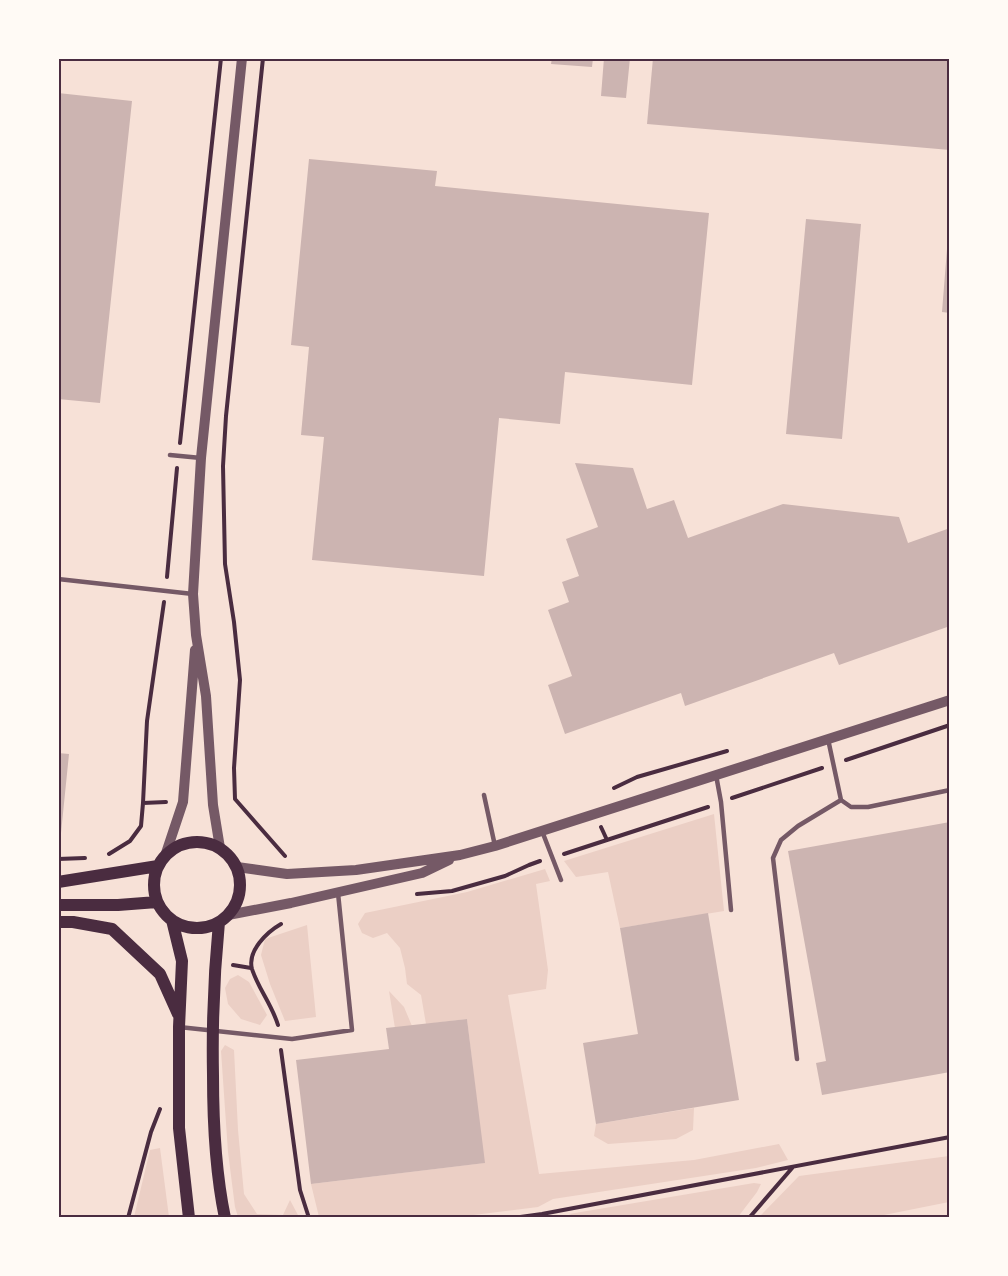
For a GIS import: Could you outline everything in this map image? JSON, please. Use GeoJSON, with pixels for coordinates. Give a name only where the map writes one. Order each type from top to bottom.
{"type":"FeatureCollection","features":[{"type":"Feature","properties":{"kind":"main road"},"geometry":{"type":"LineString","coordinates":[[208,843],[219,848],[237,867],[240,893],[236,905],[224,918],[207,927],[183,926],[172,920],[157,902],[154,891],[154,878],[161,861],[174,848],[185,844],[208,843]]}},
{"type":"Feature","properties":{"kind":"main road"},"geometry":{"type":"LineString","coordinates":[[58,882],[111,874],[161,861]]}},
{"type":"Feature","properties":{"kind":"main road"},"geometry":{"type":"LineString","coordinates":[[58,905],[118,905],[157,902]]}},
{"type":"Feature","properties":{"kind":"main road"},"geometry":{"type":"LineString","coordinates":[[224,918],[215,963],[212,1031],[213,1127],[225,1218]]}},
{"type":"Feature","properties":{"kind":"main road"},"geometry":{"type":"LineString","coordinates":[[172,920],[182,961],[179,1128],[189,1218]]}},
{"type":"Feature","properties":{"kind":"main road"},"geometry":{"type":"LineString","coordinates":[[58,922],[73,922],[112,929],[160,974],[180,1023]]}},
{"type":"Feature","properties":{"kind":"street"},"geometry":{"type":"LineString","coordinates":[[219,848],[213,805],[206,696],[196,635],[193,594],[201,458],[242,58]]}},
{"type":"Feature","properties":{"kind":"street"},"geometry":{"type":"LineString","coordinates":[[161,861],[183,802],[196,635]]}},
{"type":"Feature","properties":{"kind":"street"},"geometry":{"type":"LineString","coordinates":[[237,867],[287,874],[356,870],[460,855],[495,846],[950,700]]}},
{"type":"Feature","properties":{"kind":"street"},"geometry":{"type":"LineString","coordinates":[[224,918],[422,873],[460,855]]}},
{"type":"Feature","properties":{"kind":"lane"},"geometry":{"type":"LineString","coordinates":[[170,455],[201,458]]}},
{"type":"Feature","properties":{"kind":"lane"},"geometry":{"type":"LineString","coordinates":[[58,579],[193,594]]}},
{"type":"Feature","properties":{"kind":"lane"},"geometry":{"type":"LineString","coordinates":[[828,739],[841,800],[851,807],[868,807],[950,790]]}},
{"type":"Feature","properties":{"kind":"lane"},"geometry":{"type":"LineString","coordinates":[[716,775],[721,802],[731,910]]}},
{"type":"Feature","properties":{"kind":"lane"},"geometry":{"type":"LineString","coordinates":[[484,795],[495,846]]}},
{"type":"Feature","properties":{"kind":"lane"},"geometry":{"type":"LineString","coordinates":[[797,1059],[773,858],[781,840],[798,826],[841,800]]}},
{"type":"Feature","properties":{"kind":"lane"},"geometry":{"type":"LineString","coordinates":[[542,831],[561,880]]}},
{"type":"Feature","properties":{"kind":"lane"},"geometry":{"type":"LineString","coordinates":[[180,1023],[212,1031],[292,1039],[352,1030],[338,892]]}},
{"type":"Feature","properties":{"kind":"path"},"geometry":{"type":"LineString","coordinates":[[111,874],[105,857],[130,841],[141,825],[147,721],[166,590],[178,456],[221,58]]}},
{"type":"Feature","properties":{"kind":"path"},"geometry":{"type":"LineString","coordinates":[[263,58],[226,416],[223,466],[225,564],[240,680],[234,768],[235,800],[286,858],[287,874]]}},
{"type":"Feature","properties":{"kind":"path"},"geometry":{"type":"LineString","coordinates":[[417,894],[452,891],[505,876],[529,865],[950,725]]}},
{"type":"Feature","properties":{"kind":"path"},"geometry":{"type":"LineString","coordinates":[[291,903],[296,917],[267,933],[254,953],[251,968],[278,1022],[300,1190],[309,1218]]}},
{"type":"Feature","properties":{"kind":"path"},"geometry":{"type":"LineString","coordinates":[[128,1218],[151,1132],[161,1106]]}},
{"type":"Feature","properties":{"kind":"path"},"geometry":{"type":"LineString","coordinates":[[513,1218],[950,1137]]}},
{"type":"Feature","properties":{"kind":"path"},"geometry":{"type":"LineString","coordinates":[[749,1218],[793,1167]]}},
{"type":"Feature","properties":{"kind":"path"},"geometry":{"type":"LineString","coordinates":[[542,1214],[552,1218]]}},
{"type":"Feature","properties":{"kind":"shaded area"},"geometry":{"type":"Polygon","coordinates":[[[714,814],[724,911],[620,928],[608,872],[576,877],[564,861],[714,814]]]}},
{"type":"Feature","properties":{"kind":"shaded area"},"geometry":{"type":"Polygon","coordinates":[[[545,869],[550,881],[536,884],[548,970],[546,989],[508,995],[539,1174],[694,1160],[779,1144],[788,1160],[756,1168],[553,1199],[538,1207],[449,1218],[319,1217],[311,1184],[484,1163],[467,1019],[426,1024],[421,995],[407,984],[400,948],[387,933],[373,938],[362,933],[358,924],[365,913],[467,892],[545,869]]]}},
{"type":"Feature","properties":{"kind":"shaded area"},"geometry":{"type":"Polygon","coordinates":[[[307,925],[316,1017],[285,1021],[261,955],[265,939],[307,925]]]}},
{"type":"Feature","properties":{"kind":"shaded area"},"geometry":{"type":"Polygon","coordinates":[[[238,975],[249,982],[267,1015],[260,1025],[241,1019],[228,1004],[225,988],[230,979],[238,975]]]}},
{"type":"Feature","properties":{"kind":"shaded area"},"geometry":{"type":"Polygon","coordinates":[[[389,991],[404,1007],[412,1026],[395,1028],[389,991]]]}},
{"type":"Feature","properties":{"kind":"shaded area"},"geometry":{"type":"Polygon","coordinates":[[[225,1045],[234,1050],[244,1194],[257,1214],[283,1215],[290,1200],[299,1217],[238,1217],[228,1152],[221,1051],[225,1045]]]}},
{"type":"Feature","properties":{"kind":"shaded area"},"geometry":{"type":"Polygon","coordinates":[[[694,1108],[693,1130],[676,1139],[608,1144],[594,1136],[596,1124],[694,1108]]]}},
{"type":"Feature","properties":{"kind":"shaded area"},"geometry":{"type":"Polygon","coordinates":[[[160,1148],[169,1217],[134,1217],[150,1150],[160,1148]]]}},
{"type":"Feature","properties":{"kind":"shaded area"},"geometry":{"type":"Polygon","coordinates":[[[949,1156],[949,1202],[874,1217],[759,1217],[799,1176],[949,1156]]]}},
{"type":"Feature","properties":{"kind":"shaded area"},"geometry":{"type":"Polygon","coordinates":[[[754,1183],[761,1184],[738,1217],[578,1218],[569,1214],[754,1183]]]}},
{"type":"Feature","properties":{"kind":"building"},"geometry":{"type":"Polygon","coordinates":[[[552,58],[593,58],[592,67],[551,64],[552,58]]]}},
{"type":"Feature","properties":{"kind":"building"},"geometry":{"type":"Polygon","coordinates":[[[604,58],[630,58],[626,98],[601,96],[604,58]]]}},
{"type":"Feature","properties":{"kind":"building"},"geometry":{"type":"Polygon","coordinates":[[[653,58],[950,58],[950,150],[647,124],[653,58]]]}},
{"type":"Feature","properties":{"kind":"building"},"geometry":{"type":"Polygon","coordinates":[[[58,93],[132,101],[100,403],[58,399],[58,93]]]}},
{"type":"Feature","properties":{"kind":"building"},"geometry":{"type":"Polygon","coordinates":[[[309,159],[437,171],[435,186],[709,213],[692,385],[565,372],[560,424],[499,418],[484,576],[312,560],[324,437],[301,435],[309,347],[291,345],[309,159]]]}},
{"type":"Feature","properties":{"kind":"building"},"geometry":{"type":"Polygon","coordinates":[[[806,219],[861,224],[842,439],[786,434],[806,219]]]}},
{"type":"Feature","properties":{"kind":"building"},"geometry":{"type":"Polygon","coordinates":[[[947,249],[950,249],[950,313],[942,312],[947,249]]]}},
{"type":"Feature","properties":{"kind":"building"},"geometry":{"type":"Polygon","coordinates":[[[575,463],[633,468],[647,509],[674,500],[688,538],[783,504],[899,517],[908,543],[950,528],[950,626],[839,665],[834,653],[685,706],[681,693],[565,734],[548,685],[572,676],[548,610],[569,602],[562,582],[579,576],[566,539],[598,527],[575,463]]]}},
{"type":"Feature","properties":{"kind":"building"},"geometry":{"type":"Polygon","coordinates":[[[58,753],[69,754],[61,833],[58,833],[58,753]]]}},
{"type":"Feature","properties":{"kind":"building"},"geometry":{"type":"Polygon","coordinates":[[[950,822],[950,1072],[822,1095],[816,1063],[826,1061],[788,851],[950,822]]]}},
{"type":"Feature","properties":{"kind":"building"},"geometry":{"type":"Polygon","coordinates":[[[708,913],[739,1100],[596,1124],[583,1043],[638,1034],[620,928],[708,913]]]}},
{"type":"Feature","properties":{"kind":"building"},"geometry":{"type":"Polygon","coordinates":[[[467,1019],[485,1163],[311,1184],[296,1060],[389,1049],[386,1028],[467,1019]]]}}]}
